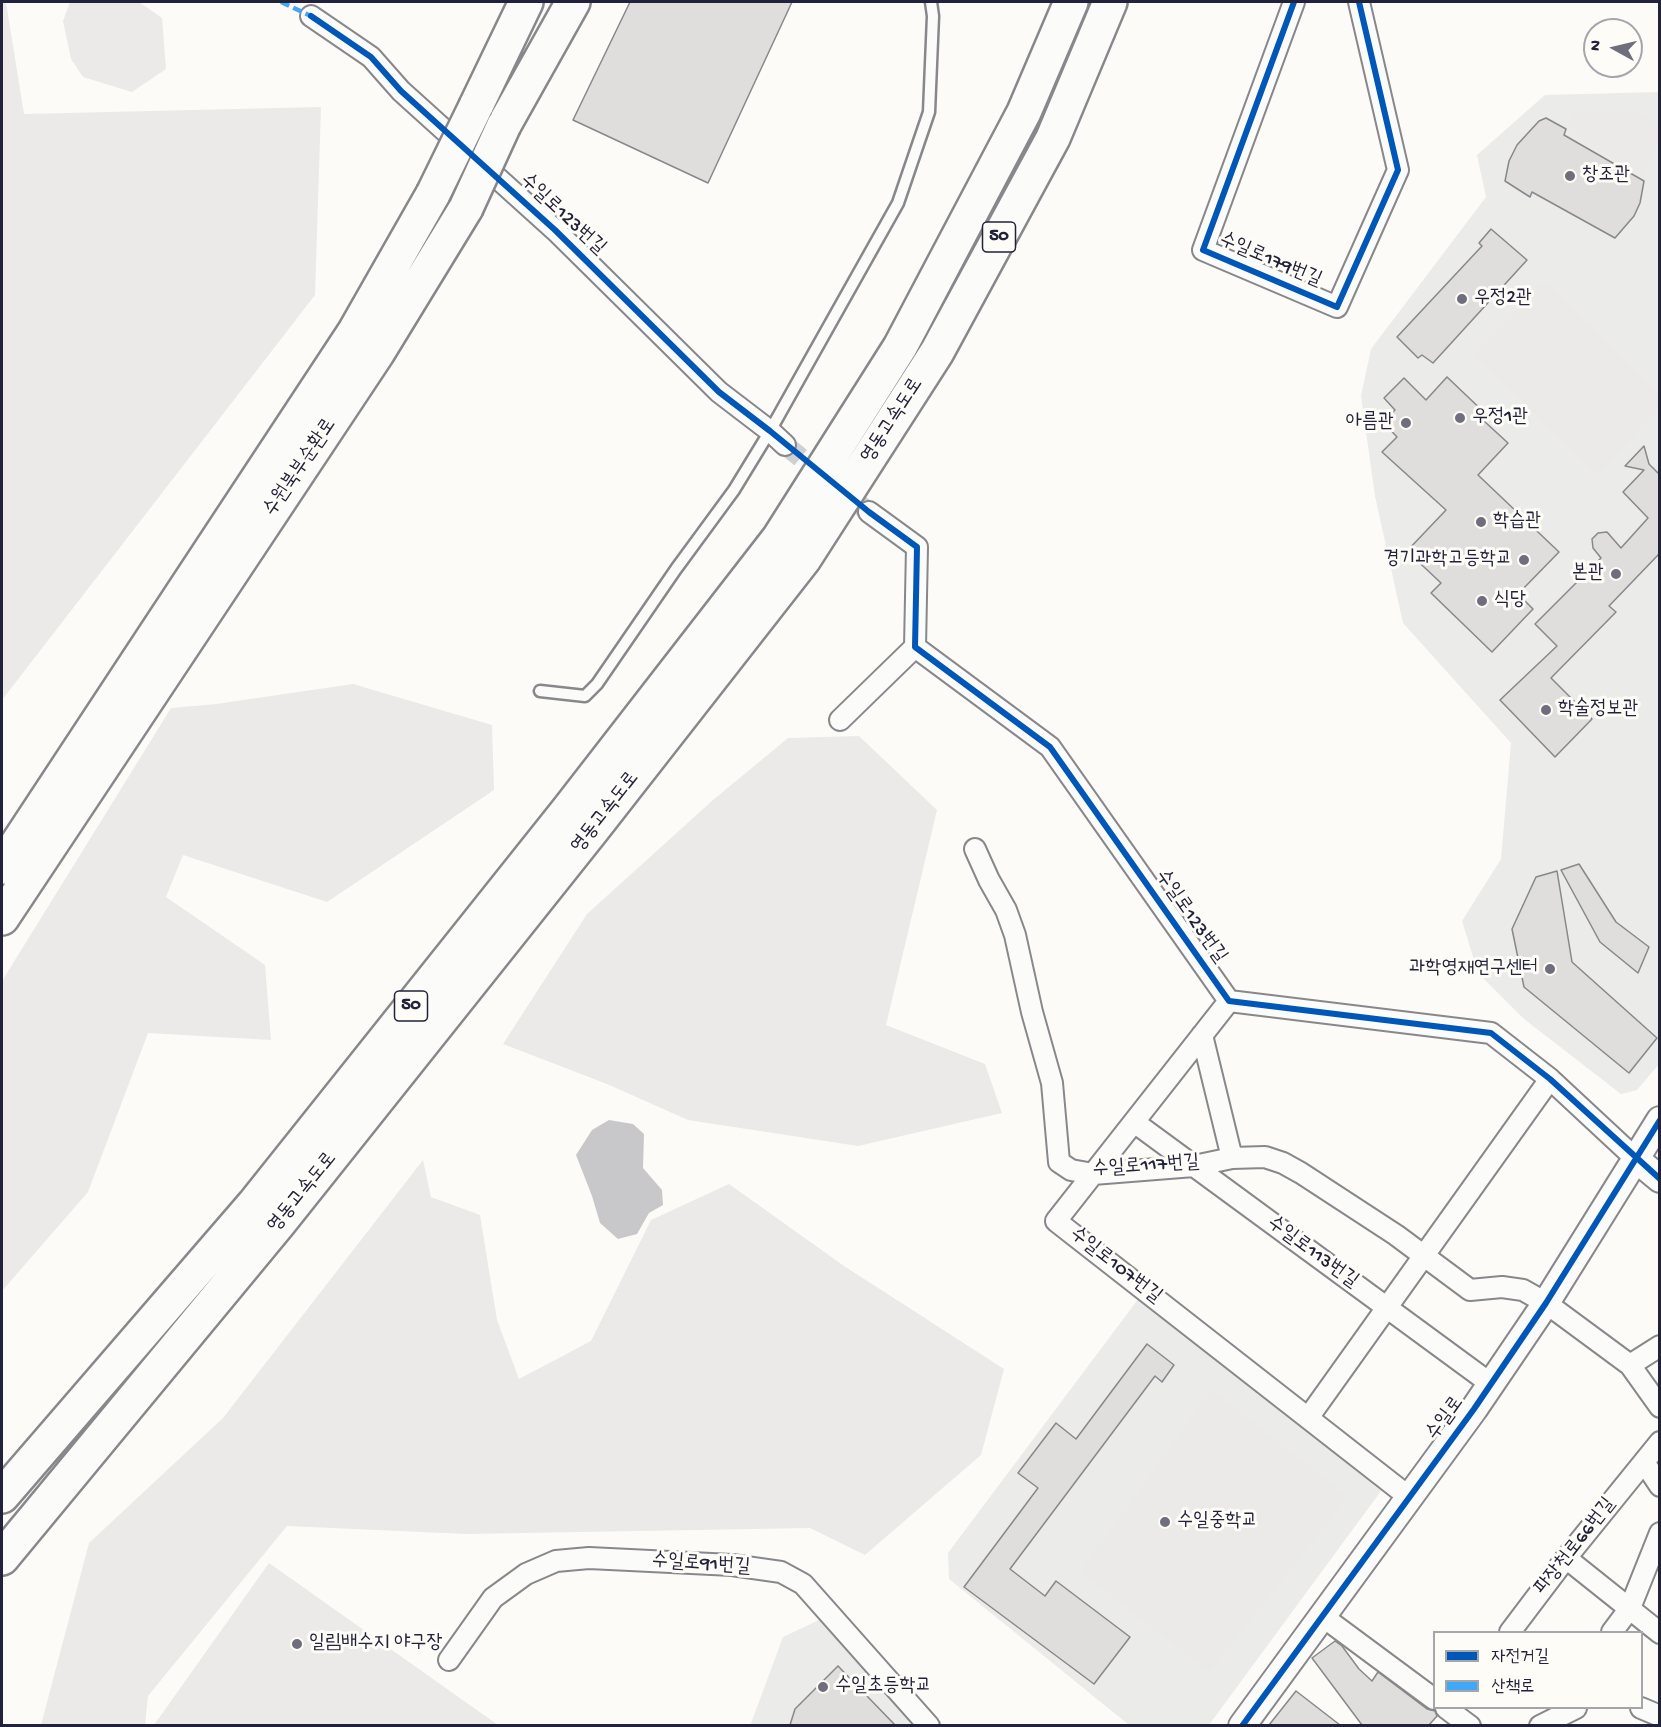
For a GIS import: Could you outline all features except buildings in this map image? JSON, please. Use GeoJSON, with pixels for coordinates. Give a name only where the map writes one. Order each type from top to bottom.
{"type":"FeatureCollection","features":[{"type":"Feature","properties":{"kind":"highway","name":"수원북부순환로"},"geometry":{"type":"LineString","coordinates":[[2,867],[355,331],[433,194],[526,2]]}},
{"type":"Feature","properties":{"kind":"highway","name":"수원북부순환로"},"geometry":{"type":"LineString","coordinates":[[2,918],[378,352],[466,208],[504,125],[573,2]]}},
{"type":"Feature","properties":{"kind":"highway","name":"영동고속도로"},"geometry":{"type":"LineString","coordinates":[[2,1496],[254,1204],[567,810],[779,538],[900,347],[1024,112],[1071,2]]}},
{"type":"Feature","properties":{"kind":"highway","name":"영동고속도로"},"geometry":{"type":"LineString","coordinates":[[2,1558],[287,1213],[593,829],[804,559],[936,352],[1053,138],[1110,2]]}},
{"type":"Feature","properties":{"kind":"street","name":"수일로179번길"},"geometry":{"type":"LineString","coordinates":[[1294,2],[1203,250],[1337,307],[1398,170],[1359,2]]}},
{"type":"Feature","properties":{"kind":"street","name":"수일로123번길"},"geometry":{"type":"LineString","coordinates":[[311,16],[370,57],[401,91],[555,230],[719,392],[785,445]]}},
{"type":"Feature","properties":{"kind":"street"},"geometry":{"type":"LineString","coordinates":[[840,720],[915,647],[917,548],[869,512]]}},
{"type":"Feature","properties":{"kind":"street","name":"수일로123번길"},"geometry":{"type":"LineString","coordinates":[[915,647],[1050,747],[1229,1001]]}},
{"type":"Feature","properties":{"kind":"street","name":"수일로117번길"},"geometry":{"type":"LineString","coordinates":[[975,849],[1006,910],[1015,935],[1032,1012],[1052,1083],[1059,1162],[1071,1170],[1093,1174],[1194,1166],[1232,1158],[1265,1157],[1283,1163],[1424,1256],[1470,1290],[1503,1287],[1524,1290],[1546,1303],[1630,1365],[1659,1407]]}},
{"type":"Feature","properties":{"kind":"street"},"geometry":{"type":"LineString","coordinates":[[1229,1001],[1491,1033],[1550,1079],[1659,1179]]}},
{"type":"Feature","properties":{"kind":"street","name":"수일로107번길"},"geometry":{"type":"LineString","coordinates":[[1229,1001],[1056,1221],[1409,1497]]}},
{"type":"Feature","properties":{"kind":"street"},"geometry":{"type":"LineString","coordinates":[[1202,1035],[1232,1158]]}},
{"type":"Feature","properties":{"kind":"street"},"geometry":{"type":"LineString","coordinates":[[1308,1418],[1550,1079]]}},
{"type":"Feature","properties":{"kind":"street","name":"수일로"},"geometry":{"type":"LineString","coordinates":[[1242,1725],[1491,1384],[1546,1303],[1659,1120]]}},
{"type":"Feature","properties":{"kind":"street","name":"수일로113번길"},"geometry":{"type":"LineString","coordinates":[[1134,1122],[1491,1384]]}},
{"type":"Feature","properties":{"kind":"street"},"geometry":{"type":"LineString","coordinates":[[1630,1365],[1659,1346]]}},
{"type":"Feature","properties":{"kind":"street","name":"파장천로66번길"},"geometry":{"type":"LineString","coordinates":[[1511,1631],[1659,1442]]}},
{"type":"Feature","properties":{"kind":"street"},"geometry":{"type":"LineString","coordinates":[[1644,1462],[1659,1486]]}},
{"type":"Feature","properties":{"kind":"street"},"geometry":{"type":"LineString","coordinates":[[1613,1631],[1630,1608],[1659,1533]]}},
{"type":"Feature","properties":{"kind":"street","name":"수일로91번길"},"geometry":{"type":"LineString","coordinates":[[449,1660],[493,1598],[526,1574],[556,1561],[589,1557],[732,1565],[781,1572],[803,1584],[929,1725]]}},
{"type":"Feature","properties":{"kind":"street"},"geometry":{"type":"LineString","coordinates":[[1566,1558],[1659,1633]]}},
{"type":"Feature","properties":{"kind":"street"},"geometry":{"type":"LineString","coordinates":[[1322,1616],[1433,1698]]}},
{"type":"Feature","properties":{"kind":"street"},"geometry":{"type":"LineString","coordinates":[[1643,1708],[1659,1716]]}},
{"type":"Feature","properties":{"kind":"street"},"geometry":{"type":"LineString","coordinates":[[1540,1725],[1572,1709]]}},
{"type":"Feature","properties":{"kind":"street"},"geometry":{"type":"LineString","coordinates":[[1448,1713],[1470,1725]]}},
{"type":"Feature","properties":{"kind":"lane"},"geometry":{"type":"LineString","coordinates":[[540,691],[585,696],[597,684],[676,569],[734,490],[770,431],[898,203],[929,112],[933,16],[931,2]]}},
{"type":"Feature","properties":{"kind":"shaded area"},"geometry":{"type":"Polygon","coordinates":[[[2,2],[6,2],[24,114],[321,107],[315,295],[2,700],[2,2]]]}},
{"type":"Feature","properties":{"kind":"shaded area"},"geometry":{"type":"Polygon","coordinates":[[[70,2],[139,2],[162,18],[166,69],[132,92],[83,77],[71,59],[63,21],[70,2]]]}},
{"type":"Feature","properties":{"kind":"shaded area","name":"경기과학고등학교"},"geometry":{"type":"Polygon","coordinates":[[[1659,92],[1660,1063],[1637,1090],[1621,1094],[1524,1019],[1478,973],[1462,921],[1501,859],[1511,743],[1403,623],[1375,496],[1361,396],[1371,349],[1486,197],[1477,155],[1545,95],[1659,92]]]}},
{"type":"Feature","properties":{"kind":"shaded area"},"geometry":{"type":"Polygon","coordinates":[[[1575,111],[1638,112],[1659,124],[1659,144],[1642,175],[1584,141],[1568,124],[1575,111]]]}},
{"type":"Feature","properties":{"kind":"shaded area"},"geometry":{"type":"Polygon","coordinates":[[[1544,282],[1659,394],[1659,409],[1597,474],[1474,354],[1544,282]]]}},
{"type":"Feature","properties":{"kind":"shaded area"},"geometry":{"type":"Polygon","coordinates":[[[353,684],[492,725],[494,790],[327,902],[183,855],[166,897],[265,965],[271,1040],[148,1033],[88,1192],[2,1291],[2,981],[171,708],[216,704],[353,684]]]}},
{"type":"Feature","properties":{"kind":"shaded area"},"geometry":{"type":"Polygon","coordinates":[[[859,736],[937,810],[886,1025],[985,1064],[1002,1113],[858,1146],[688,1120],[607,1084],[503,1044],[587,914],[713,800],[788,738],[859,736]]]}},
{"type":"Feature","properties":{"kind":"shaded area"},"geometry":{"type":"Polygon","coordinates":[[[609,1120],[633,1124],[644,1134],[643,1168],[662,1190],[663,1205],[649,1213],[637,1234],[618,1239],[600,1223],[576,1155],[592,1130],[609,1120]]]}},
{"type":"Feature","properties":{"kind":"shaded area"},"geometry":{"type":"Polygon","coordinates":[[[423,1160],[431,1197],[480,1215],[497,1320],[519,1379],[591,1341],[651,1220],[729,1184],[844,1266],[1004,1369],[981,1455],[865,1555],[810,1528],[467,1534],[287,1526],[148,1696],[145,1725],[41,1725],[89,1543],[223,1418],[423,1160]]]}},
{"type":"Feature","properties":{"kind":"shaded area","name":"수일중학교"},"geometry":{"type":"Polygon","coordinates":[[[1139,1298],[1217,1355],[1270,1402],[1381,1491],[1209,1725],[1129,1725],[949,1579],[948,1553],[1139,1298]]]}},
{"type":"Feature","properties":{"kind":"shaded area"},"geometry":{"type":"Polygon","coordinates":[[[1212,1390],[1347,1497],[1209,1671],[1081,1572],[1212,1390]]]}},
{"type":"Feature","properties":{"kind":"shaded area","name":"일림배수지 야구장"},"geometry":{"type":"Polygon","coordinates":[[[269,1563],[498,1725],[154,1725],[269,1563]]]}},
{"type":"Feature","properties":{"kind":"shaded area","name":"수일초등학교"},"geometry":{"type":"Polygon","coordinates":[[[819,1620],[917,1725],[750,1726],[783,1637],[819,1620]]]}},
{"type":"Feature","properties":{"kind":"tunnel"},"geometry":{"type":"LineString","coordinates":[[785,445],[869,512]]}},
{"type":"Feature","properties":{"kind":"marked path"},"geometry":{"type":"LineString","coordinates":[[281,2],[311,16]]}},
{"type":"Feature","properties":{"kind":"cycle path"},"geometry":{"type":"LineString","coordinates":[[1294,2],[1203,250],[1337,307],[1398,170],[1359,2]]}},
{"type":"Feature","properties":{"kind":"cycle path"},"geometry":{"type":"LineString","coordinates":[[311,16],[371,57],[401,91],[555,230],[719,392],[869,512],[917,547],[915,647],[1050,747],[1229,1001],[1491,1033],[1550,1079],[1660,1179]]}},
{"type":"Feature","properties":{"kind":"cycle path"},"geometry":{"type":"LineString","coordinates":[[1242,1726],[1474,1409],[1546,1303],[1660,1120]]}},
{"type":"Feature","properties":{"kind":"place","name":"창조관"},"geometry":{"type":"Point","coordinates":[1570,176]}},
{"type":"Feature","properties":{"kind":"place","name":"우정2관"},"geometry":{"type":"Point","coordinates":[1462,299]}},
{"type":"Feature","properties":{"kind":"place","name":"우정1관"},"geometry":{"type":"Point","coordinates":[1460,418]}},
{"type":"Feature","properties":{"kind":"place","name":"아름관"},"geometry":{"type":"Point","coordinates":[1406,423]}},
{"type":"Feature","properties":{"kind":"place","name":"학습관"},"geometry":{"type":"Point","coordinates":[1481,522]}},
{"type":"Feature","properties":{"kind":"place","name":"경기과학고등학교"},"geometry":{"type":"Point","coordinates":[1524,560]}},
{"type":"Feature","properties":{"kind":"place","name":"본관"},"geometry":{"type":"Point","coordinates":[1616,574]}},
{"type":"Feature","properties":{"kind":"place","name":"식당"},"geometry":{"type":"Point","coordinates":[1482,601]}},
{"type":"Feature","properties":{"kind":"place","name":"학술정보관"},"geometry":{"type":"Point","coordinates":[1546,710]}},
{"type":"Feature","properties":{"kind":"place","name":"과학영재연구센터"},"geometry":{"type":"Point","coordinates":[1550,969]}},
{"type":"Feature","properties":{"kind":"place","name":"수일중학교"},"geometry":{"type":"Point","coordinates":[1165,1522]}},
{"type":"Feature","properties":{"kind":"place","name":"일림배수지 야구장"},"geometry":{"type":"Point","coordinates":[297,1644]}},
{"type":"Feature","properties":{"kind":"place","name":"수일초등학교"},"geometry":{"type":"Point","coordinates":[823,1687]}}]}
